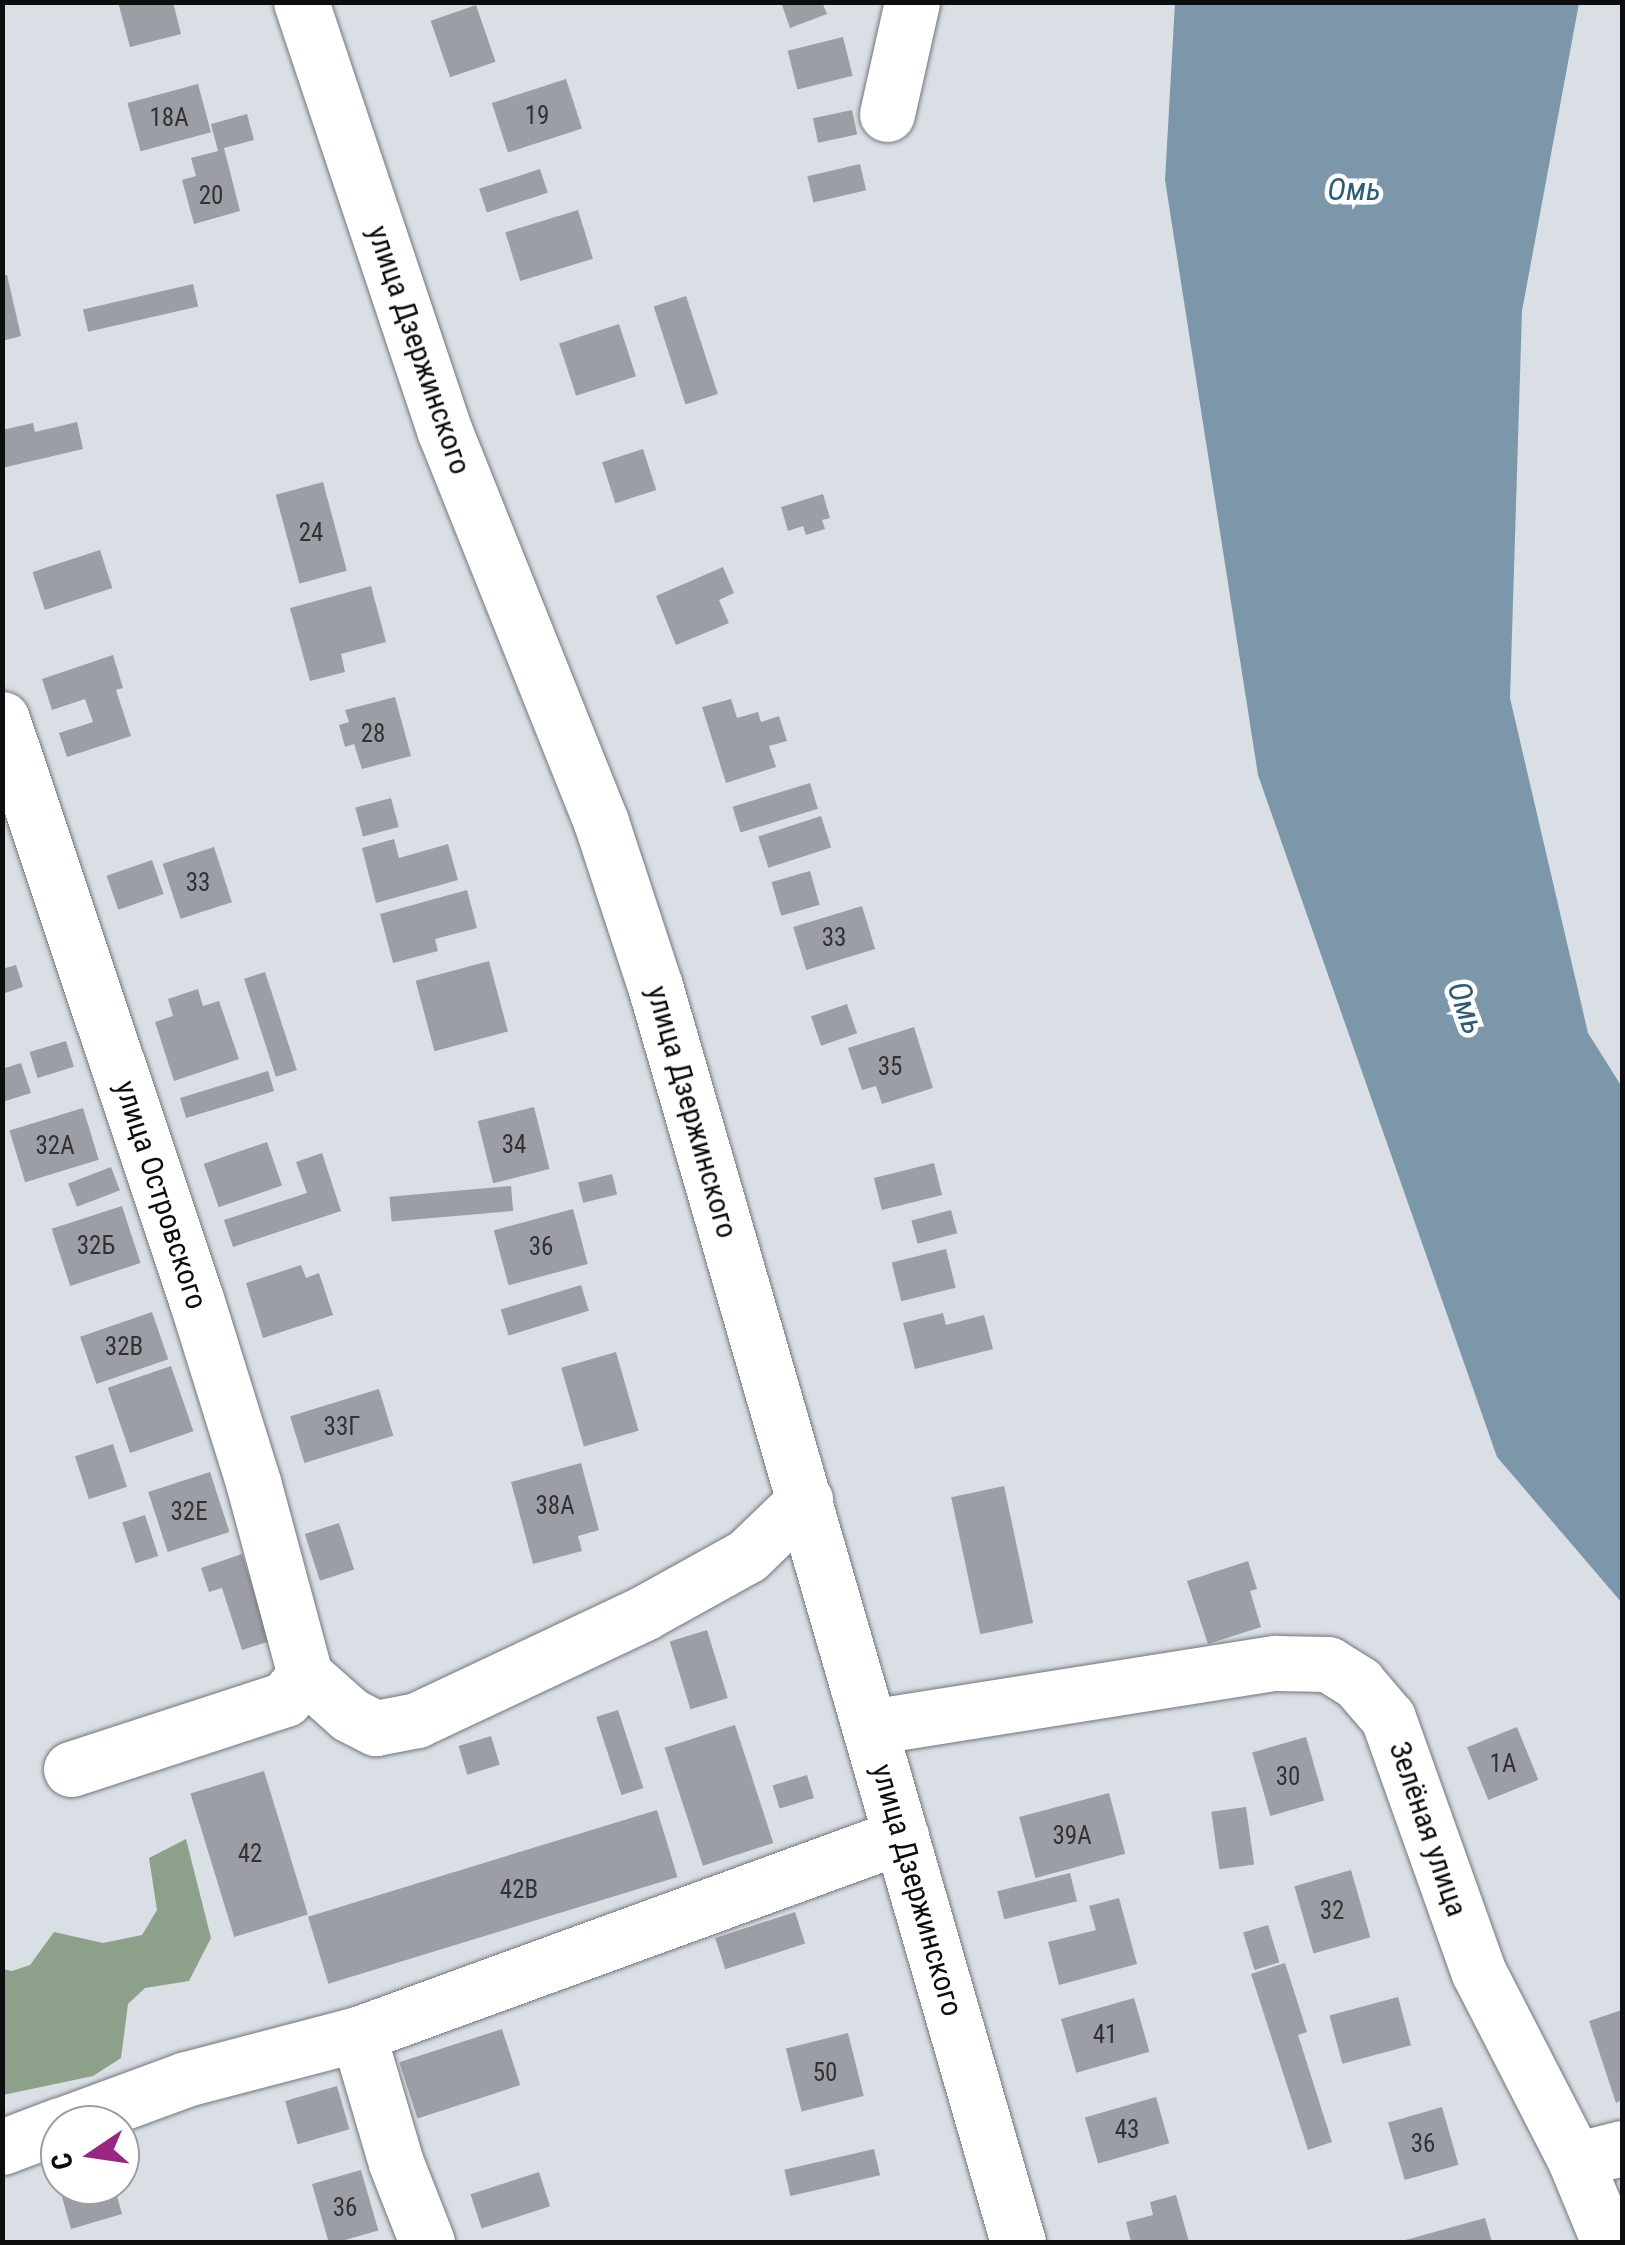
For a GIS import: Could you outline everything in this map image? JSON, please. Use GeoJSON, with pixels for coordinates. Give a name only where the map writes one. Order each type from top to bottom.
{"type":"FeatureCollection","features":[{"type":"Feature","properties":{"kind":"street","name":"улица Дзержинского"},"geometry":{"type":"LineString","coordinates":[[300,2],[444,432],[601,822],[655,986],[1018,2242]]}},
{"type":"Feature","properties":{"kind":"street"},"geometry":{"type":"LineString","coordinates":[[886,114],[904,14]]}},
{"type":"Feature","properties":{"kind":"street","name":"улица Островского"},"geometry":{"type":"LineString","coordinates":[[2,719],[196,1298],[305,1675]]}},
{"type":"Feature","properties":{"kind":"street"},"geometry":{"type":"LineString","coordinates":[[71,1768],[285,1699],[305,1675],[350,1715],[376,1728],[416,1720],[644,1612],[747,1556],[805,1500]]}},
{"type":"Feature","properties":{"kind":"street","name":"Зелёная улица"},"geometry":{"type":"LineString","coordinates":[[870,1727],[1276,1663],[1328,1664],[1358,1683],[1388,1718],[1411,1771],[1478,1972],[1599,2154],[1609,2242]]}},
{"type":"Feature","properties":{"kind":"street"},"geometry":{"type":"LineString","coordinates":[[115,2105],[186,2079],[358,2034],[901,1836]]}},
{"type":"Feature","properties":{"kind":"street"},"geometry":{"type":"LineString","coordinates":[[358,2034],[396,2163],[427,2242]]}},
{"type":"Feature","properties":{"kind":"street"},"geometry":{"type":"LineString","coordinates":[[2,2146],[40,2132]]}},
{"type":"Feature","properties":{"kind":"green space"},"geometry":{"type":"Polygon","coordinates":[[[186,1839],[211,1938],[189,1981],[145,1988],[128,2004],[121,2058],[93,2076],[3,2095],[3,1969],[12,1971],[30,1965],[54,1932],[103,1943],[142,1935],[157,1910],[149,1858],[186,1839]]]}},
{"type":"Feature","properties":{"kind":"water","name":"Омь"},"geometry":{"type":"Polygon","coordinates":[[[1175,3],[1579,3],[1522,311],[1510,698],[1588,1033],[1622,1087],[1622,1603],[1497,1457],[1258,775],[1165,180],[1175,3]]]}},
{"type":"Feature","properties":{"kind":"building"},"geometry":{"type":"Polygon","coordinates":[[[118,2],[173,2],[181,34],[130,47],[118,2]]]}},
{"type":"Feature","properties":{"kind":"building"},"geometry":{"type":"Polygon","coordinates":[[[781,2],[822,2],[827,14],[790,28],[781,2]]]}},
{"type":"Feature","properties":{"kind":"building"},"geometry":{"type":"Polygon","coordinates":[[[476,5],[496,62],[450,77],[431,21],[476,5]]]}},
{"type":"Feature","properties":{"kind":"building"},"geometry":{"type":"Polygon","coordinates":[[[843,37],[853,76],[797,90],[788,51],[843,37]]]}},
{"type":"Feature","properties":{"kind":"building"},"geometry":{"type":"Polygon","coordinates":[[[566,79],[582,128],[508,153],[492,103],[566,79]]]}},
{"type":"Feature","properties":{"kind":"building"},"geometry":{"type":"Polygon","coordinates":[[[198,84],[211,132],[140,151],[127,103],[198,84]]]}},
{"type":"Feature","properties":{"kind":"building"},"geometry":{"type":"Polygon","coordinates":[[[852,110],[857,134],[818,143],[813,118],[852,110]]]}},
{"type":"Feature","properties":{"kind":"building"},"geometry":{"type":"Polygon","coordinates":[[[247,114],[254,140],[224,148],[240,211],[194,224],[182,180],[196,176],[191,158],[218,151],[211,124],[247,114]]]}},
{"type":"Feature","properties":{"kind":"building"},"geometry":{"type":"Polygon","coordinates":[[[860,164],[866,190],[813,202],[807,176],[860,164]]]}},
{"type":"Feature","properties":{"kind":"building"},"geometry":{"type":"Polygon","coordinates":[[[540,169],[548,193],[487,213],[479,189],[540,169]]]}},
{"type":"Feature","properties":{"kind":"building"},"geometry":{"type":"Polygon","coordinates":[[[578,210],[593,259],[520,281],[505,232],[578,210]]]}},
{"type":"Feature","properties":{"kind":"building"},"geometry":{"type":"Polygon","coordinates":[[[7,275],[21,336],[2,341],[2,276],[7,275]]]}},
{"type":"Feature","properties":{"kind":"building"},"geometry":{"type":"Polygon","coordinates":[[[193,284],[198,306],[88,332],[83,309],[193,284]]]}},
{"type":"Feature","properties":{"kind":"building"},"geometry":{"type":"Polygon","coordinates":[[[686,296],[718,394],[685,404],[654,307],[686,296]]]}},
{"type":"Feature","properties":{"kind":"building"},"geometry":{"type":"Polygon","coordinates":[[[619,324],[636,376],[576,396],[559,343],[619,324]]]}},
{"type":"Feature","properties":{"kind":"building"},"geometry":{"type":"Polygon","coordinates":[[[77,422],[83,449],[2,468],[2,430],[33,423],[35,432],[77,422]]]}},
{"type":"Feature","properties":{"kind":"building"},"geometry":{"type":"Polygon","coordinates":[[[643,449],[656,490],[615,503],[602,462],[643,449]]]}},
{"type":"Feature","properties":{"kind":"building"},"geometry":{"type":"Polygon","coordinates":[[[323,482],[347,571],[299,584],[276,495],[323,482]]]}},
{"type":"Feature","properties":{"kind":"building"},"geometry":{"type":"Polygon","coordinates":[[[823,494],[830,518],[822,520],[825,529],[806,535],[803,526],[788,531],[781,507],[823,494]]]}},
{"type":"Feature","properties":{"kind":"building"},"geometry":{"type":"Polygon","coordinates":[[[100,550],[112,588],[45,610],[32,572],[100,550]]]}},
{"type":"Feature","properties":{"kind":"building"},"geometry":{"type":"Polygon","coordinates":[[[723,567],[734,593],[719,600],[729,623],[676,645],[656,596],[723,567]]]}},
{"type":"Feature","properties":{"kind":"building"},"geometry":{"type":"Polygon","coordinates":[[[371,586],[386,642],[341,654],[345,672],[310,681],[290,608],[371,586]]]}},
{"type":"Feature","properties":{"kind":"building"},"geometry":{"type":"Polygon","coordinates":[[[113,655],[123,688],[116,690],[131,736],[67,757],[59,733],[93,722],[85,699],[52,710],[42,679],[113,655]]]}},
{"type":"Feature","properties":{"kind":"building"},"geometry":{"type":"Polygon","coordinates":[[[395,697],[411,756],[362,769],[354,744],[345,747],[339,725],[349,722],[345,710],[395,697]]]}},
{"type":"Feature","properties":{"kind":"building"},"geometry":{"type":"Polygon","coordinates":[[[731,699],[737,718],[758,712],[761,722],[779,716],[787,741],[769,746],[776,767],[726,783],[702,707],[731,699]]]}},
{"type":"Feature","properties":{"kind":"building"},"geometry":{"type":"Polygon","coordinates":[[[810,783],[818,809],[740,833],[733,807],[810,783]]]}},
{"type":"Feature","properties":{"kind":"building"},"geometry":{"type":"Polygon","coordinates":[[[391,798],[399,827],[363,837],[355,808],[391,798]]]}},
{"type":"Feature","properties":{"kind":"building"},"geometry":{"type":"Polygon","coordinates":[[[821,816],[831,847],[768,868],[758,836],[821,816]]]}},
{"type":"Feature","properties":{"kind":"building"},"geometry":{"type":"Polygon","coordinates":[[[394,839],[399,858],[448,844],[458,880],[376,903],[362,848],[394,839]]]}},
{"type":"Feature","properties":{"kind":"building"},"geometry":{"type":"Polygon","coordinates":[[[214,847],[232,902],[181,919],[163,864],[214,847]]]}},
{"type":"Feature","properties":{"kind":"building"},"geometry":{"type":"Polygon","coordinates":[[[152,860],[164,894],[118,910],[107,876],[152,860]]]}},
{"type":"Feature","properties":{"kind":"building"},"geometry":{"type":"Polygon","coordinates":[[[810,871],[820,905],[781,916],[772,882],[810,871]]]}},
{"type":"Feature","properties":{"kind":"building"},"geometry":{"type":"Polygon","coordinates":[[[467,890],[477,928],[435,939],[438,951],[393,963],[380,914],[467,890]]]}},
{"type":"Feature","properties":{"kind":"building"},"geometry":{"type":"Polygon","coordinates":[[[862,906],[875,949],[806,970],[793,927],[862,906]]]}},
{"type":"Feature","properties":{"kind":"building"},"geometry":{"type":"Polygon","coordinates":[[[489,961],[508,1032],[434,1051],[416,981],[489,961]]]}},
{"type":"Feature","properties":{"kind":"building"},"geometry":{"type":"Polygon","coordinates":[[[16,965],[23,987],[2,994],[2,969],[16,965]]]}},
{"type":"Feature","properties":{"kind":"building"},"geometry":{"type":"Polygon","coordinates":[[[265,972],[297,1070],[276,1077],[244,979],[265,972]]]}},
{"type":"Feature","properties":{"kind":"building"},"geometry":{"type":"Polygon","coordinates":[[[198,989],[203,1006],[219,1001],[239,1059],[174,1081],[155,1022],[173,1016],[168,999],[198,989]]]}},
{"type":"Feature","properties":{"kind":"building"},"geometry":{"type":"Polygon","coordinates":[[[847,1004],[857,1033],[821,1046],[811,1016],[847,1004]]]}},
{"type":"Feature","properties":{"kind":"building"},"geometry":{"type":"Polygon","coordinates":[[[914,1027],[933,1088],[882,1104],[876,1086],[862,1090],[848,1048],[914,1027]]]}},
{"type":"Feature","properties":{"kind":"building"},"geometry":{"type":"Polygon","coordinates":[[[66,1041],[74,1067],[38,1078],[30,1052],[66,1041]]]}},
{"type":"Feature","properties":{"kind":"building"},"geometry":{"type":"Polygon","coordinates":[[[21,1063],[31,1093],[2,1102],[2,1069],[21,1063]]]}},
{"type":"Feature","properties":{"kind":"building"},"geometry":{"type":"Polygon","coordinates":[[[268,1071],[274,1091],[186,1118],[180,1098],[268,1071]]]}},
{"type":"Feature","properties":{"kind":"building"},"geometry":{"type":"Polygon","coordinates":[[[534,1107],[549,1169],[493,1183],[478,1121],[534,1107]]]}},
{"type":"Feature","properties":{"kind":"building"},"geometry":{"type":"Polygon","coordinates":[[[83,1108],[99,1160],[25,1182],[9,1131],[83,1108]]]}},
{"type":"Feature","properties":{"kind":"building"},"geometry":{"type":"Polygon","coordinates":[[[267,1142],[282,1185],[219,1207],[204,1164],[267,1142]]]}},
{"type":"Feature","properties":{"kind":"building"},"geometry":{"type":"Polygon","coordinates":[[[322,1153],[341,1211],[233,1247],[224,1220],[307,1193],[296,1162],[322,1153]]]}},
{"type":"Feature","properties":{"kind":"building"},"geometry":{"type":"Polygon","coordinates":[[[934,1163],[942,1195],[882,1210],[874,1178],[934,1163]]]}},
{"type":"Feature","properties":{"kind":"building"},"geometry":{"type":"Polygon","coordinates":[[[111,1167],[120,1190],[77,1207],[68,1183],[111,1167]]]}},
{"type":"Feature","properties":{"kind":"building"},"geometry":{"type":"Polygon","coordinates":[[[612,1174],[617,1194],[583,1203],[578,1182],[612,1174]]]}},
{"type":"Feature","properties":{"kind":"building"},"geometry":{"type":"Polygon","coordinates":[[[511,1186],[513,1211],[392,1222],[389,1197],[511,1186]]]}},
{"type":"Feature","properties":{"kind":"building"},"geometry":{"type":"Polygon","coordinates":[[[122,1206],[141,1263],[70,1286],[52,1229],[122,1206]]]}},
{"type":"Feature","properties":{"kind":"building"},"geometry":{"type":"Polygon","coordinates":[[[573,1209],[588,1264],[509,1285],[494,1230],[573,1209]]]}},
{"type":"Feature","properties":{"kind":"building"},"geometry":{"type":"Polygon","coordinates":[[[951,1210],[957,1233],[918,1244],[911,1221],[951,1210]]]}},
{"type":"Feature","properties":{"kind":"building"},"geometry":{"type":"Polygon","coordinates":[[[946,1249],[956,1288],[901,1301],[892,1263],[946,1249]]]}},
{"type":"Feature","properties":{"kind":"building"},"geometry":{"type":"Polygon","coordinates":[[[301,1265],[306,1278],[319,1273],[333,1315],[263,1338],[246,1283],[301,1265]]]}},
{"type":"Feature","properties":{"kind":"building"},"geometry":{"type":"Polygon","coordinates":[[[581,1285],[589,1311],[509,1335],[501,1310],[581,1285]]]}},
{"type":"Feature","properties":{"kind":"building"},"geometry":{"type":"Polygon","coordinates":[[[152,1312],[168,1359],[96,1384],[80,1337],[152,1312]]]}},
{"type":"Feature","properties":{"kind":"building"},"geometry":{"type":"Polygon","coordinates":[[[943,1313],[946,1325],[984,1315],[993,1349],[915,1369],[903,1323],[943,1313]]]}},
{"type":"Feature","properties":{"kind":"building"},"geometry":{"type":"Polygon","coordinates":[[[616,1352],[639,1431],[584,1447],[561,1368],[616,1352]]]}},
{"type":"Feature","properties":{"kind":"building"},"geometry":{"type":"Polygon","coordinates":[[[171,1366],[193,1431],[130,1453],[108,1388],[171,1366]]]}},
{"type":"Feature","properties":{"kind":"building"},"geometry":{"type":"Polygon","coordinates":[[[379,1389],[393,1436],[304,1463],[290,1416],[379,1389]]]}},
{"type":"Feature","properties":{"kind":"building"},"geometry":{"type":"Polygon","coordinates":[[[113,1444],[127,1487],[89,1499],[75,1456],[113,1444]]]}},
{"type":"Feature","properties":{"kind":"building"},"geometry":{"type":"Polygon","coordinates":[[[581,1463],[599,1530],[578,1536],[582,1551],[533,1564],[511,1482],[581,1463]]]}},
{"type":"Feature","properties":{"kind":"building"},"geometry":{"type":"Polygon","coordinates":[[[210,1472],[229,1532],[168,1552],[148,1492],[210,1472]]]}},
{"type":"Feature","properties":{"kind":"building"},"geometry":{"type":"Polygon","coordinates":[[[1004,1486],[1033,1623],[980,1634],[951,1497],[1004,1486]]]}},
{"type":"Feature","properties":{"kind":"building"},"geometry":{"type":"Polygon","coordinates":[[[145,1515],[158,1556],[135,1563],[122,1522],[145,1515]]]}},
{"type":"Feature","properties":{"kind":"building"},"geometry":{"type":"Polygon","coordinates":[[[339,1523],[354,1570],[320,1581],[305,1534],[339,1523]]]}},
{"type":"Feature","properties":{"kind":"building"},"geometry":{"type":"Polygon","coordinates":[[[242,1554],[270,1641],[242,1650],[222,1588],[209,1592],[201,1568],[242,1554]]]}},
{"type":"Feature","properties":{"kind":"building"},"geometry":{"type":"Polygon","coordinates":[[[1248,1561],[1257,1589],[1250,1591],[1261,1627],[1208,1644],[1187,1581],[1248,1561]]]}},
{"type":"Feature","properties":{"kind":"building"},"geometry":{"type":"Polygon","coordinates":[[[707,1630],[728,1698],[690,1709],[670,1641],[707,1630]]]}},
{"type":"Feature","properties":{"kind":"building"},"geometry":{"type":"Polygon","coordinates":[[[618,1710],[643,1788],[621,1795],[596,1717],[618,1710]]]}},
{"type":"Feature","properties":{"kind":"building"},"geometry":{"type":"Polygon","coordinates":[[[735,1725],[773,1843],[703,1866],[665,1748],[735,1725]]]}},
{"type":"Feature","properties":{"kind":"building"},"geometry":{"type":"Polygon","coordinates":[[[1517,1727],[1538,1780],[1488,1800],[1467,1747],[1517,1727]]]}},
{"type":"Feature","properties":{"kind":"building"},"geometry":{"type":"Polygon","coordinates":[[[491,1736],[500,1765],[467,1775],[458,1746],[491,1736]]]}},
{"type":"Feature","properties":{"kind":"building"},"geometry":{"type":"Polygon","coordinates":[[[1306,1737],[1324,1800],[1270,1816],[1252,1752],[1306,1737]]]}},
{"type":"Feature","properties":{"kind":"building"},"geometry":{"type":"Polygon","coordinates":[[[264,1771],[308,1914],[234,1937],[190,1794],[264,1771]]]}},
{"type":"Feature","properties":{"kind":"building"},"geometry":{"type":"Polygon","coordinates":[[[807,1775],[814,1798],[780,1808],[773,1786],[807,1775]]]}},
{"type":"Feature","properties":{"kind":"building"},"geometry":{"type":"Polygon","coordinates":[[[1109,1793],[1125,1854],[1035,1878],[1019,1817],[1109,1793]]]}},
{"type":"Feature","properties":{"kind":"building"},"geometry":{"type":"Polygon","coordinates":[[[1246,1807],[1254,1864],[1219,1869],[1211,1812],[1246,1807]]]}},
{"type":"Feature","properties":{"kind":"building"},"geometry":{"type":"Polygon","coordinates":[[[657,1810],[677,1877],[328,1984],[308,1917],[657,1810]]]}},
{"type":"Feature","properties":{"kind":"building"},"geometry":{"type":"Polygon","coordinates":[[[1351,1870],[1370,1937],[1314,1954],[1294,1886],[1351,1870]]]}},
{"type":"Feature","properties":{"kind":"building"},"geometry":{"type":"Polygon","coordinates":[[[1070,1873],[1077,1901],[1004,1919],[997,1891],[1070,1873]]]}},
{"type":"Feature","properties":{"kind":"building"},"geometry":{"type":"Polygon","coordinates":[[[1119,1898],[1137,1964],[1059,1985],[1048,1942],[1096,1930],[1089,1906],[1119,1898]]]}},
{"type":"Feature","properties":{"kind":"building"},"geometry":{"type":"Polygon","coordinates":[[[795,1912],[805,1943],[725,1969],[715,1938],[795,1912]]]}},
{"type":"Feature","properties":{"kind":"building"},"geometry":{"type":"Polygon","coordinates":[[[1268,1925],[1279,1962],[1255,1970],[1243,1933],[1268,1925]]]}},
{"type":"Feature","properties":{"kind":"building"},"geometry":{"type":"Polygon","coordinates":[[[1285,1963],[1307,2032],[1298,2035],[1332,2142],[1308,2150],[1251,1974],[1285,1963]]]}},
{"type":"Feature","properties":{"kind":"building"},"geometry":{"type":"Polygon","coordinates":[[[1398,1997],[1411,2045],[1342,2064],[1329,2015],[1398,1997]]]}},
{"type":"Feature","properties":{"kind":"building"},"geometry":{"type":"Polygon","coordinates":[[[1134,1998],[1149,2052],[1076,2073],[1061,2019],[1134,1998]]]}},
{"type":"Feature","properties":{"kind":"building"},"geometry":{"type":"Polygon","coordinates":[[[1622,2010],[1622,2100],[1616,2103],[1589,2021],[1622,2010]]]}},
{"type":"Feature","properties":{"kind":"building"},"geometry":{"type":"Polygon","coordinates":[[[502,2029],[520,2085],[418,2118],[399,2062],[502,2029]]]}},
{"type":"Feature","properties":{"kind":"building"},"geometry":{"type":"Polygon","coordinates":[[[848,2033],[864,2096],[802,2112],[786,2048],[848,2033]]]}},
{"type":"Feature","properties":{"kind":"building"},"geometry":{"type":"Polygon","coordinates":[[[337,2086],[349,2129],[297,2144],[285,2101],[337,2086]]]}},
{"type":"Feature","properties":{"kind":"building"},"geometry":{"type":"Polygon","coordinates":[[[1156,2097],[1169,2143],[1098,2164],[1085,2117],[1156,2097]]]}},
{"type":"Feature","properties":{"kind":"building"},"geometry":{"type":"Polygon","coordinates":[[[1442,2107],[1459,2165],[1405,2180],[1388,2122],[1442,2107]]]}},
{"type":"Feature","properties":{"kind":"building"},"geometry":{"type":"Polygon","coordinates":[[[874,2149],[880,2175],[790,2196],[784,2170],[874,2149]]]}},
{"type":"Feature","properties":{"kind":"building"},"geometry":{"type":"Polygon","coordinates":[[[361,2170],[378,2231],[329,2242],[312,2184],[361,2170]]]}},
{"type":"Feature","properties":{"kind":"building"},"geometry":{"type":"Polygon","coordinates":[[[539,2172],[550,2206],[482,2228],[471,2194],[539,2172]]]}},
{"type":"Feature","properties":{"kind":"building"},"geometry":{"type":"Polygon","coordinates":[[[1176,2195],[1189,2242],[1131,2242],[1126,2222],[1153,2215],[1150,2202],[1176,2195]]]}},
{"type":"Feature","properties":{"kind":"building"},"geometry":{"type":"Polygon","coordinates":[[[64,2205],[120,2205],[122,2214],[71,2229],[64,2205]]]}},
{"type":"Feature","properties":{"kind":"building"},"geometry":{"type":"Polygon","coordinates":[[[1485,2218],[1492,2242],[1402,2242],[1402,2241],[1485,2218]]]}}]}
